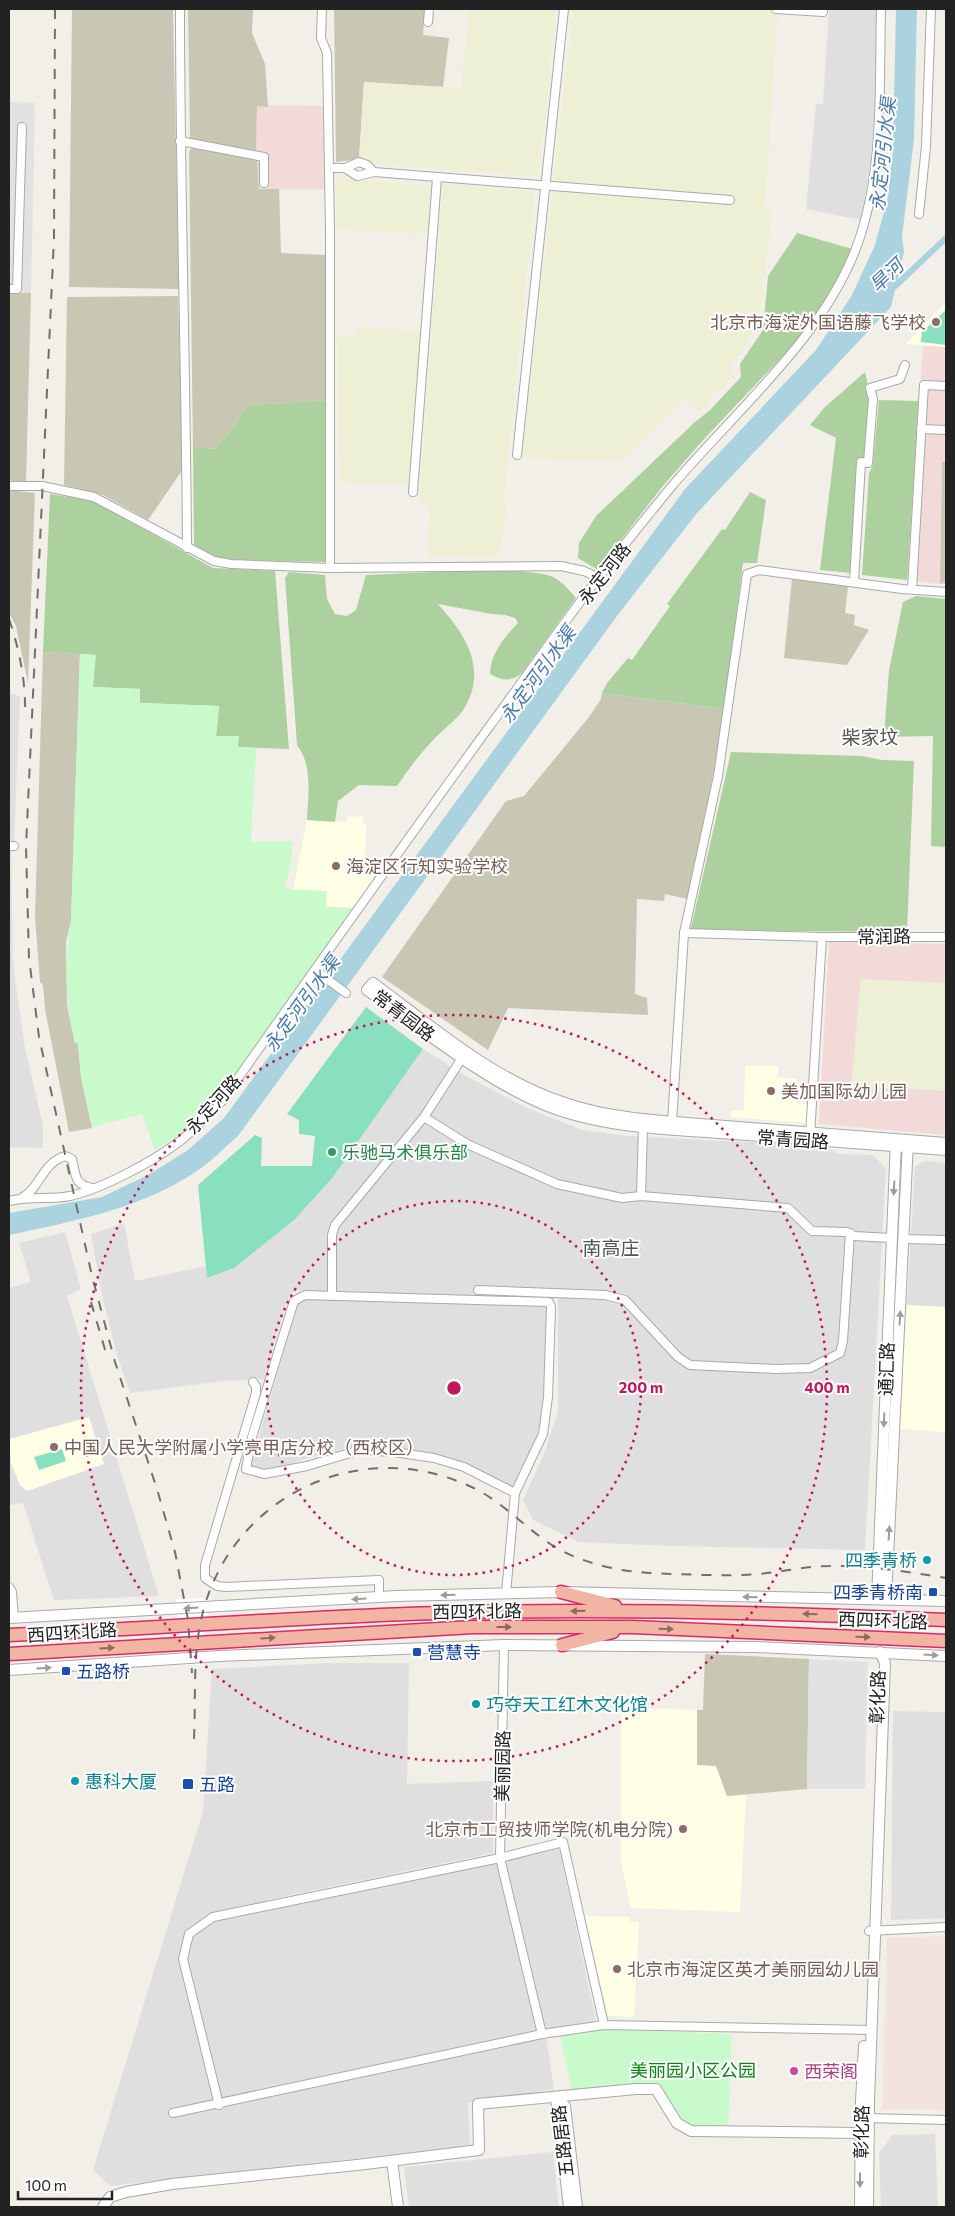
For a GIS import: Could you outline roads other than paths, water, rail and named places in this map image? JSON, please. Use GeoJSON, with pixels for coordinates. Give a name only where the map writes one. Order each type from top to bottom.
{"type":"FeatureCollection","features":[{"type":"Feature","properties":{"kind":"highway"},"geometry":{"type":"LineString","coordinates":[[561,1592],[632,1610]]}},
{"type":"Feature","properties":{"kind":"highway","name":"西四环北路"},"geometry":{"type":"LineString","coordinates":[[9,1635],[473,1612],[632,1610],[815,1614],[946,1620]]}},
{"type":"Feature","properties":{"kind":"highway","name":"西四环北路"},"geometry":{"type":"LineString","coordinates":[[9,1654],[473,1627],[633,1627],[946,1641]]}},
{"type":"Feature","properties":{"kind":"highway"},"geometry":{"type":"LineString","coordinates":[[562,1645],[633,1627]]}},
{"type":"Feature","properties":{"kind":"street"},"geometry":{"type":"LineString","coordinates":[[180,9],[180,141],[186,376],[187,548]]}},
{"type":"Feature","properties":{"kind":"street"},"geometry":{"type":"LineString","coordinates":[[322,9],[321,38],[327,53],[329,168],[330,568]]}},
{"type":"Feature","properties":{"kind":"street"},"geometry":{"type":"LineString","coordinates":[[428,22],[429,9]]}},
{"type":"Feature","properties":{"kind":"street"},"geometry":{"type":"LineString","coordinates":[[517,455],[564,9]]}},
{"type":"Feature","properties":{"kind":"street"},"geometry":{"type":"LineString","coordinates":[[776,9],[823,12]]}},
{"type":"Feature","properties":{"kind":"street","name":"永定河路"},"geometry":{"type":"LineString","coordinates":[[9,1201],[19,1198],[68,1196],[94,1188],[127,1173],[181,1141],[222,1100],[598,578],[672,486],[745,407],[806,335],[836,290],[860,238],[872,187],[877,153],[881,9]]}},
{"type":"Feature","properties":{"kind":"street"},"geometry":{"type":"LineString","coordinates":[[919,214],[926,146],[931,9]]}},
{"type":"Feature","properties":{"kind":"street"},"geometry":{"type":"LineString","coordinates":[[9,289],[17,289],[22,127]]}},
{"type":"Feature","properties":{"kind":"street"},"geometry":{"type":"LineString","coordinates":[[180,141],[264,157],[264,183]]}},
{"type":"Feature","properties":{"kind":"street"},"geometry":{"type":"LineString","coordinates":[[329,168],[345,168],[359,162],[367,165],[374,172]]}},
{"type":"Feature","properties":{"kind":"street"},"geometry":{"type":"LineString","coordinates":[[345,168],[357,176],[374,172],[730,200]]}},
{"type":"Feature","properties":{"kind":"street"},"geometry":{"type":"LineString","coordinates":[[413,492],[437,178]]}},
{"type":"Feature","properties":{"kind":"street"},"geometry":{"type":"LineString","coordinates":[[854,582],[861,462],[868,463],[873,399],[870,388],[900,379],[905,365]]}},
{"type":"Feature","properties":{"kind":"street"},"geometry":{"type":"LineString","coordinates":[[912,589],[924,385],[946,386]]}},
{"type":"Feature","properties":{"kind":"street"},"geometry":{"type":"LineString","coordinates":[[921,429],[946,430]]}},
{"type":"Feature","properties":{"kind":"street"},"geometry":{"type":"LineString","coordinates":[[9,486],[42,486],[94,497],[187,548],[214,561],[231,564],[330,568],[561,566],[584,570],[598,578]]}},
{"type":"Feature","properties":{"kind":"street"},"geometry":{"type":"LineString","coordinates":[[672,1122],[684,933],[718,776],[748,574],[759,570],[946,592]]}},
{"type":"Feature","properties":{"kind":"street","name":"常润路"},"geometry":{"type":"LineString","coordinates":[[684,933],[822,937],[946,937]]}},
{"type":"Feature","properties":{"kind":"street"},"geometry":{"type":"LineString","coordinates":[[810,1136],[822,937]]}},
{"type":"Feature","properties":{"kind":"street"},"geometry":{"type":"LineString","coordinates":[[320,974],[346,993]]}},
{"type":"Feature","properties":{"kind":"street","name":"常青园路"},"geometry":{"type":"LineString","coordinates":[[810,1136],[644,1127],[587,1117],[546,1105],[515,1090],[462,1058],[367,990],[373,983],[458,1046],[511,1080],[535,1092],[589,1110],[619,1116],[672,1122],[908,1144],[946,1150]]}},
{"type":"Feature","properties":{"kind":"street"},"geometry":{"type":"LineString","coordinates":[[332,1296],[332,1234],[335,1225],[424,1117],[462,1058]]}},
{"type":"Feature","properties":{"kind":"street"},"geometry":{"type":"LineString","coordinates":[[424,1117],[467,1144],[557,1184],[622,1198],[641,1196],[788,1208],[812,1231],[891,1238]]}},
{"type":"Feature","properties":{"kind":"street"},"geometry":{"type":"LineString","coordinates":[[641,1196],[644,1127]]}},
{"type":"Feature","properties":{"kind":"street","name":"通汇路"},"geometry":{"type":"LineString","coordinates":[[881,1599],[891,1238],[896,1143]]}},
{"type":"Feature","properties":{"kind":"street","name":"常青园路"},"geometry":{"type":"LineString","coordinates":[[908,1144],[946,1143]]}},
{"type":"Feature","properties":{"kind":"street","name":"通汇路"},"geometry":{"type":"LineString","coordinates":[[881,1599],[904,1239],[908,1144]]}},
{"type":"Feature","properties":{"kind":"street"},"geometry":{"type":"LineString","coordinates":[[19,1198],[29,1194],[48,1166],[65,1156],[72,1159],[78,1182],[83,1186],[94,1188]]}},
{"type":"Feature","properties":{"kind":"street"},"geometry":{"type":"LineString","coordinates":[[478,1290],[606,1295],[625,1300],[678,1358],[690,1365],[776,1369],[810,1368],[840,1353],[843,1341],[850,1233]]}},
{"type":"Feature","properties":{"kind":"street"},"geometry":{"type":"LineString","coordinates":[[904,1239],[946,1240]]}},
{"type":"Feature","properties":{"kind":"street"},"geometry":{"type":"LineString","coordinates":[[506,1594],[514,1493],[544,1434],[548,1397],[551,1307],[549,1302],[306,1295],[294,1301],[252,1437],[246,1469],[264,1474],[306,1466],[360,1450],[394,1452],[434,1458],[464,1467],[514,1493]]}},
{"type":"Feature","properties":{"kind":"street"},"geometry":{"type":"LineString","coordinates":[[253,1382],[256,1386],[256,1393],[205,1565],[205,1578],[217,1586],[226,1587],[379,1580],[378,1598]]}},
{"type":"Feature","properties":{"kind":"street"},"geometry":{"type":"LineString","coordinates":[[9,1587],[12,1592],[11,1618]]}},
{"type":"Feature","properties":{"kind":"street","name":"西四环北路"},"geometry":{"type":"LineString","coordinates":[[11,1618],[378,1598],[561,1592],[946,1601]]}},
{"type":"Feature","properties":{"kind":"street","name":"西四环北路"},"geometry":{"type":"LineString","coordinates":[[9,1670],[220,1656],[504,1644],[756,1647],[946,1656]]}},
{"type":"Feature","properties":{"kind":"street","name":"美丽园路"},"geometry":{"type":"LineString","coordinates":[[504,1644],[500,1858],[542,2034]]}},
{"type":"Feature","properties":{"kind":"street","name":"彰化路"},"geometry":{"type":"LineString","coordinates":[[868,2207],[865,2118],[872,1930],[878,1664],[880,1652]]}},
{"type":"Feature","properties":{"kind":"street"},"geometry":{"type":"LineString","coordinates":[[219,2104],[183,1959],[189,1934],[213,1917],[500,1858],[563,1842],[604,2025]]}},
{"type":"Feature","properties":{"kind":"street"},"geometry":{"type":"LineString","coordinates":[[872,1930],[946,1927]]}},
{"type":"Feature","properties":{"kind":"street"},"geometry":{"type":"LineString","coordinates":[[173,2113],[542,2034],[604,2025],[868,2030]]}},
{"type":"Feature","properties":{"kind":"street"},"geometry":{"type":"LineString","coordinates":[[102,2207],[110,2197],[134,2190],[236,2176],[392,2161],[479,2150],[478,2104],[636,2089],[656,2089],[677,2123],[691,2131],[860,2133]]}},
{"type":"Feature","properties":{"kind":"street","name":"五路居路"},"geometry":{"type":"LineString","coordinates":[[555,2097],[570,2207]]}},
{"type":"Feature","properties":{"kind":"street","name":"五路居路"},"geometry":{"type":"LineString","coordinates":[[555,2097],[564,2106],[577,2207]]}},
{"type":"Feature","properties":{"kind":"street"},"geometry":{"type":"LineString","coordinates":[[865,2118],[946,2120]]}},
{"type":"Feature","properties":{"kind":"street","name":"彰化路"},"geometry":{"type":"LineString","coordinates":[[860,2207],[860,2133],[865,2118]]}},
{"type":"Feature","properties":{"kind":"street"},"geometry":{"type":"LineString","coordinates":[[392,2161],[398,2207]]}},
{"type":"Feature","properties":{"kind":"water"},"geometry":{"type":"Polygon","coordinates":[[[896,9],[917,9],[914,139],[902,237],[904,252],[891,307],[697,513],[617,616],[238,1136],[197,1171],[153,1195],[82,1219],[9,1235],[9,1213],[102,1197],[148,1175],[188,1150],[224,1118],[685,489],[816,350],[852,295],[875,245],[888,197],[893,148],[896,9]]]}},
{"type":"Feature","properties":{"kind":"waterway","name":"旱河"},"geometry":{"type":"LineString","coordinates":[[891,290],[946,238]]}},
{"type":"Feature","properties":{"kind":"railway"},"geometry":{"type":"LineString","coordinates":[[55,9],[54,238],[26,847],[29,958],[39,1037],[92,1276],[115,1362],[157,1489],[175,1552],[188,1620],[192,1673]]}},
{"type":"Feature","properties":{"kind":"railway"},"geometry":{"type":"LineString","coordinates":[[9,619],[22,667],[25,717]]}},
{"type":"Feature","properties":{"kind":"railway"},"geometry":{"type":"LineString","coordinates":[[91,1302],[106,1353]]}},
{"type":"Feature","properties":{"kind":"railway"},"geometry":{"type":"LineString","coordinates":[[194,1739],[195,1673],[200,1624],[204,1608],[220,1568],[243,1534],[273,1507],[307,1486],[345,1473],[385,1468],[426,1472],[467,1485],[489,1497],[536,1534],[563,1552],[592,1563],[622,1570],[664,1574],[751,1575],[821,1566],[845,1566],[888,1569],[946,1578]]}},
{"type":"Feature","properties":{"kind":"place","name":"北京市海淀外国语藤飞学校"},"geometry":{"type":"Point","coordinates":[936,322]}},
{"type":"Feature","properties":{"kind":"place","name":"海淀区行知实验学校"},"geometry":{"type":"Point","coordinates":[336,866]}},
{"type":"Feature","properties":{"kind":"place","name":"美加国际幼儿园"},"geometry":{"type":"Point","coordinates":[771,1091]}},
{"type":"Feature","properties":{"kind":"place","name":"乐驰马术俱乐部"},"geometry":{"type":"Point","coordinates":[332,1152]}},
{"type":"Feature","properties":{"kind":"place","name":"中国人民大学附属小学亮甲店分校（西校区）"},"geometry":{"type":"Point","coordinates":[54,1447]}},
{"type":"Feature","properties":{"kind":"place","name":"四季青桥"},"geometry":{"type":"Point","coordinates":[927,1560]}},
{"type":"Feature","properties":{"kind":"place","name":"四季青桥南"},"geometry":{"type":"Point","coordinates":[933,1592]}},
{"type":"Feature","properties":{"kind":"place","name":"营慧寺"},"geometry":{"type":"Point","coordinates":[417,1652]}},
{"type":"Feature","properties":{"kind":"place","name":"五路桥"},"geometry":{"type":"Point","coordinates":[66,1671]}},
{"type":"Feature","properties":{"kind":"place","name":"巧夺天工红木文化馆"},"geometry":{"type":"Point","coordinates":[476,1704]}},
{"type":"Feature","properties":{"kind":"place","name":"惠科大厦"},"geometry":{"type":"Point","coordinates":[75,1781]}},
{"type":"Feature","properties":{"kind":"place","name":"五路"},"geometry":{"type":"Point","coordinates":[188,1784]}},
{"type":"Feature","properties":{"kind":"place","name":"北京市工贸技师学院(机电分院)"},"geometry":{"type":"Point","coordinates":[683,1829]}},
{"type":"Feature","properties":{"kind":"place","name":"北京市海淀区英才美丽园幼儿园"},"geometry":{"type":"Point","coordinates":[617,1969]}},
{"type":"Feature","properties":{"kind":"place","name":"西荣阁"},"geometry":{"type":"Point","coordinates":[794,2071]}},
{"type":"Feature","properties":{"kind":"district","name":"柴家坟"},"geometry":{"type":"Point","coordinates":[870,736]}},
{"type":"Feature","properties":{"kind":"district","name":"南高庄"},"geometry":{"type":"Point","coordinates":[611,1247]}},
{"type":"Feature","properties":{"kind":"water label","name":"永定河引水渠"},"geometry":{"type":"Point","coordinates":[882,154]}},
{"type":"Feature","properties":{"kind":"water label","name":"永定河引水渠"},"geometry":{"type":"Point","coordinates":[537,674]}},
{"type":"Feature","properties":{"kind":"water label","name":"永定河引水渠"},"geometry":{"type":"Point","coordinates":[301,1003]}},
{"type":"Feature","properties":{"kind":"park label","name":"美丽园小区公园"},"geometry":{"type":"Point","coordinates":[693,2070]}}]}
